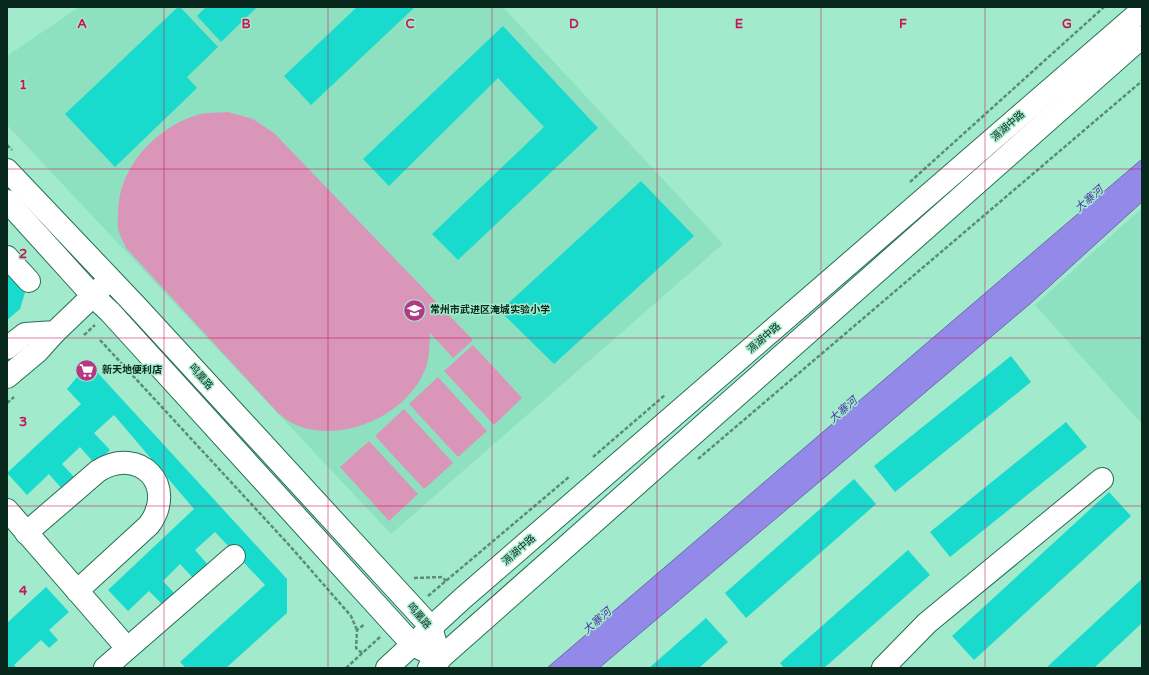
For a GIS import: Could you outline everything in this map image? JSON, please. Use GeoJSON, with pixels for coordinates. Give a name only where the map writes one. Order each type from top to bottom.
{"type":"FeatureCollection","features":[{"type":"Feature","properties":{"kind":"main road","name":"滆湖中路"},"geometry":{"type":"LineString","coordinates":[[387,668],[431,627],[1142,10]]}},
{"type":"Feature","properties":{"kind":"main road"},"geometry":{"type":"LineString","coordinates":[[7,202],[93,296],[110,312],[395,625],[413,644],[439,665],[1142,37]]}},
{"type":"Feature","properties":{"kind":"main road","name":"鸣凰路"},"geometry":{"type":"LineString","coordinates":[[7,170],[110,279],[431,627],[439,665]]}},
{"type":"Feature","properties":{"kind":"main road"},"geometry":{"type":"LineString","coordinates":[[7,257],[29,281]]}},
{"type":"Feature","properties":{"kind":"main road"},"geometry":{"type":"LineString","coordinates":[[7,377],[38,351],[55,332],[110,279]]}},
{"type":"Feature","properties":{"kind":"main road"},"geometry":{"type":"LineString","coordinates":[[7,348],[25,334],[55,332]]}},
{"type":"Feature","properties":{"kind":"main road"},"geometry":{"type":"LineString","coordinates":[[26,533],[98,471],[109,464],[122,462],[135,463],[146,470],[155,479],[160,492],[160,504],[156,516],[149,525],[77,591]]}},
{"type":"Feature","properties":{"kind":"main road"},"geometry":{"type":"LineString","coordinates":[[883,668],[927,623],[1102,478]]}},
{"type":"Feature","properties":{"kind":"main road"},"geometry":{"type":"LineString","coordinates":[[7,510],[127,648]]}},
{"type":"Feature","properties":{"kind":"main road"},"geometry":{"type":"LineString","coordinates":[[105,668],[234,556]]}},
{"type":"Feature","properties":{"kind":"path"},"geometry":{"type":"LineString","coordinates":[[905,187],[1104,7]]}},
{"type":"Feature","properties":{"kind":"path"},"geometry":{"type":"LineString","coordinates":[[694,463],[1142,81]]}},
{"type":"Feature","properties":{"kind":"path"},"geometry":{"type":"LineString","coordinates":[[100,340],[351,616],[357,630],[356,648],[362,653]]}},
{"type":"Feature","properties":{"kind":"path"},"geometry":{"type":"LineString","coordinates":[[589,460],[670,391]]}},
{"type":"Feature","properties":{"kind":"path"},"geometry":{"type":"LineString","coordinates":[[414,608],[572,475]]}},
{"type":"Feature","properties":{"kind":"path"},"geometry":{"type":"LineString","coordinates":[[357,630],[365,624]]}},
{"type":"Feature","properties":{"kind":"path"},"geometry":{"type":"LineString","coordinates":[[346,668],[395,625]]}},
{"type":"Feature","properties":{"kind":"shaded area","name":"常州市武进区淹城实验小学"},"geometry":{"type":"Polygon","coordinates":[[[79,7],[503,7],[723,244],[391,534],[7,125],[7,56],[79,7]]]}},
{"type":"Feature","properties":{"kind":"shaded area"},"geometry":{"type":"Polygon","coordinates":[[[228,112],[253,119],[274,133],[473,340],[453,358],[430,333],[427,363],[415,388],[402,402],[387,413],[370,422],[351,428],[332,431],[314,430],[296,425],[279,414],[126,248],[119,233],[118,213],[124,181],[142,152],[167,129],[182,121],[201,114],[228,112]]]}},
{"type":"Feature","properties":{"kind":"shaded area"},"geometry":{"type":"Polygon","coordinates":[[[1142,159],[1142,202],[1031,303],[599,668],[547,668],[1142,159]]]}},
{"type":"Feature","properties":{"kind":"shaded area"},"geometry":{"type":"Polygon","coordinates":[[[1142,208],[1142,424],[1035,305],[1142,208]]]}},
{"type":"Feature","properties":{"kind":"shaded area"},"geometry":{"type":"Polygon","coordinates":[[[473,345],[522,398],[494,425],[444,371],[473,345]]]}},
{"type":"Feature","properties":{"kind":"shaded area"},"geometry":{"type":"Polygon","coordinates":[[[438,377],[487,431],[458,457],[409,404],[438,377]]]}},
{"type":"Feature","properties":{"kind":"shaded area"},"geometry":{"type":"Polygon","coordinates":[[[404,409],[453,463],[424,489],[375,436],[404,409]]]}},
{"type":"Feature","properties":{"kind":"shaded area"},"geometry":{"type":"Polygon","coordinates":[[[369,441],[418,494],[389,521],[340,467],[369,441]]]}},
{"type":"Feature","properties":{"kind":"building"},"geometry":{"type":"Polygon","coordinates":[[[178,7],[180,7],[218,47],[187,77],[197,88],[115,167],[65,114],[178,7]]]}},
{"type":"Feature","properties":{"kind":"building"},"geometry":{"type":"Polygon","coordinates":[[[206,7],[257,7],[221,42],[197,16],[206,7]]]}},
{"type":"Feature","properties":{"kind":"building"},"geometry":{"type":"Polygon","coordinates":[[[357,7],[415,7],[311,105],[284,76],[357,7]]]}},
{"type":"Feature","properties":{"kind":"building"},"geometry":{"type":"Polygon","coordinates":[[[503,26],[598,128],[458,260],[432,234],[544,127],[498,78],[389,186],[363,159],[503,26]]]}},
{"type":"Feature","properties":{"kind":"building"},"geometry":{"type":"Polygon","coordinates":[[[641,181],[694,236],[554,364],[500,311],[641,181]]]}},
{"type":"Feature","properties":{"kind":"building"},"geometry":{"type":"Polygon","coordinates":[[[7,268],[26,289],[20,309],[7,320],[7,268]]]}},
{"type":"Feature","properties":{"kind":"building"},"geometry":{"type":"Polygon","coordinates":[[[1011,356],[1031,382],[895,492],[874,466],[1011,356]]]}},
{"type":"Feature","properties":{"kind":"building"},"geometry":{"type":"Polygon","coordinates":[[[97,372],[287,579],[287,613],[226,668],[186,668],[180,662],[265,585],[215,532],[195,550],[210,567],[195,580],[180,564],[163,581],[176,595],[164,606],[149,591],[128,611],[108,590],[194,509],[114,415],[94,433],[110,450],[95,464],[80,447],[62,464],[75,478],[63,490],[49,474],[27,495],[7,473],[81,404],[67,389],[78,376],[97,372]]]}},
{"type":"Feature","properties":{"kind":"building"},"geometry":{"type":"Polygon","coordinates":[[[1066,422],[1087,447],[950,557],[930,532],[1066,422]]]}},
{"type":"Feature","properties":{"kind":"building"},"geometry":{"type":"Polygon","coordinates":[[[854,479],[876,504],[746,618],[725,593],[854,479]]]}},
{"type":"Feature","properties":{"kind":"building"},"geometry":{"type":"Polygon","coordinates":[[[1109,492],[1131,516],[974,660],[952,636],[1109,492]]]}},
{"type":"Feature","properties":{"kind":"building"},"geometry":{"type":"Polygon","coordinates":[[[908,550],[930,575],[824,668],[784,668],[780,663],[908,550]]]}},
{"type":"Feature","properties":{"kind":"building"},"geometry":{"type":"Polygon","coordinates":[[[1142,579],[1142,623],[1094,668],[1046,668],[1142,579]]]}},
{"type":"Feature","properties":{"kind":"building"},"geometry":{"type":"Polygon","coordinates":[[[46,587],[69,612],[49,630],[58,640],[49,648],[41,640],[14,665],[17,668],[7,668],[7,623],[46,587]]]}},
{"type":"Feature","properties":{"kind":"building"},"geometry":{"type":"Polygon","coordinates":[[[706,618],[728,642],[699,668],[649,668],[706,618]]]}},
{"type":"Feature","properties":{"kind":"place","name":"常州市武进区淹城实验小学"},"geometry":{"type":"Point","coordinates":[414,310]}},
{"type":"Feature","properties":{"kind":"place","name":"新天地便利店"},"geometry":{"type":"Point","coordinates":[86,370]}},
{"type":"Feature","properties":{"kind":"water label","name":"大寨河"},"geometry":{"type":"Point","coordinates":[1089,199]}},
{"type":"Feature","properties":{"kind":"water label","name":"大寨河"},"geometry":{"type":"Point","coordinates":[843,410]}},
{"type":"Feature","properties":{"kind":"water label","name":"大寨河"},"geometry":{"type":"Point","coordinates":[597,621]}}]}
